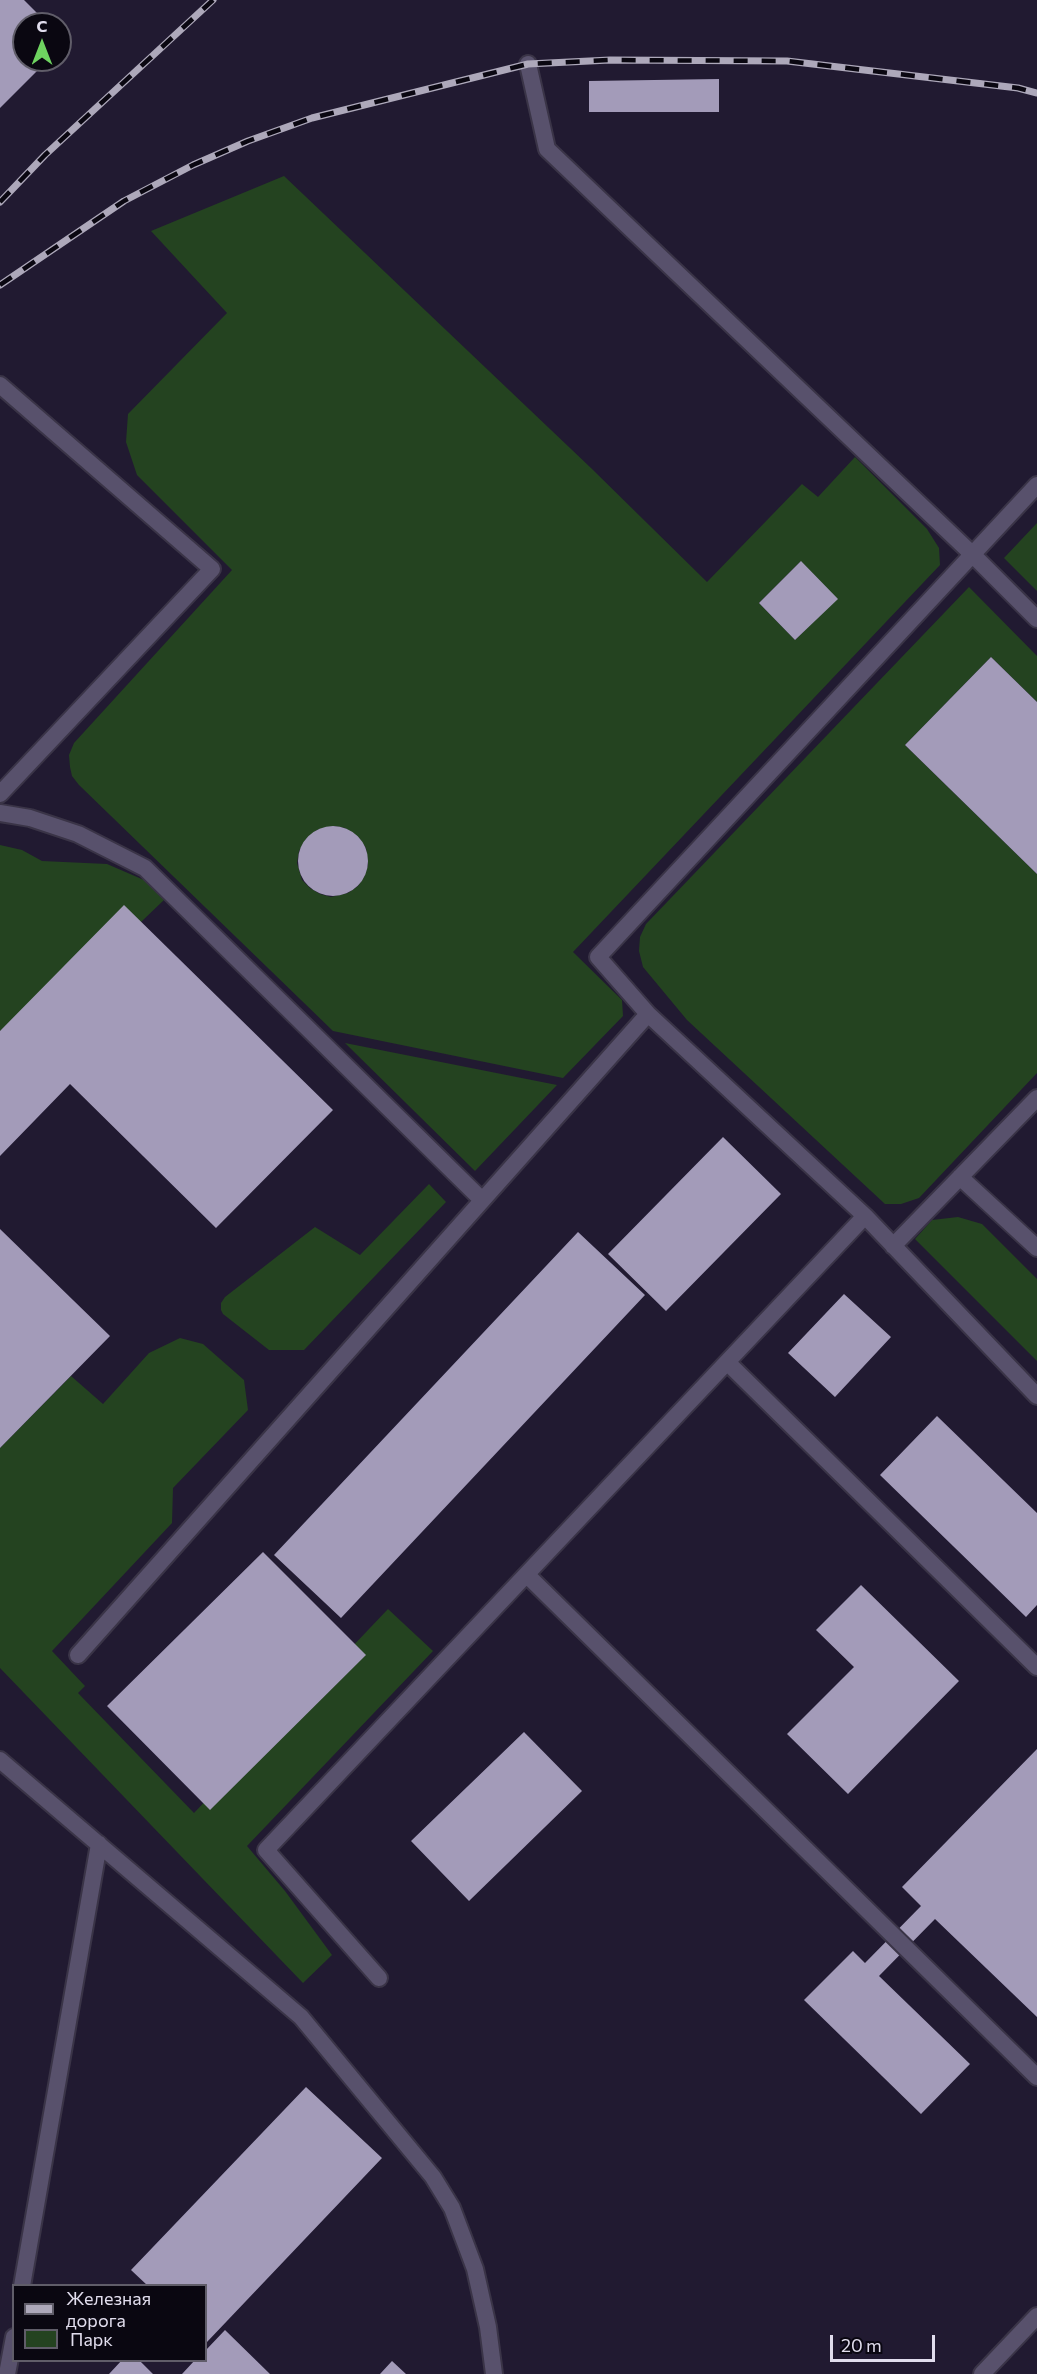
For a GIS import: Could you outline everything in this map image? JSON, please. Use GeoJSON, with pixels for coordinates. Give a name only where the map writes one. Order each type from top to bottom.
{"type":"FeatureCollection","features":[{"type":"Feature","properties":{"kind":"lane"},"geometry":{"type":"LineString","coordinates":[[528,64],[547,149],[972,554],[1037,619]]}},
{"type":"Feature","properties":{"kind":"lane"},"geometry":{"type":"LineString","coordinates":[[0,385],[212,569],[0,794]]}},
{"type":"Feature","properties":{"kind":"lane"},"geometry":{"type":"LineString","coordinates":[[1037,485],[598,957],[648,1014],[865,1216],[1037,1396]]}},
{"type":"Feature","properties":{"kind":"lane"},"geometry":{"type":"LineString","coordinates":[[0,813],[30,818],[78,834],[145,868],[482,1200]]}},
{"type":"Feature","properties":{"kind":"lane"},"geometry":{"type":"LineString","coordinates":[[78,1655],[648,1014]]}},
{"type":"Feature","properties":{"kind":"lane"},"geometry":{"type":"LineString","coordinates":[[893,1246],[1037,1098]]}},
{"type":"Feature","properties":{"kind":"lane"},"geometry":{"type":"LineString","coordinates":[[960,1177],[1037,1248]]}},
{"type":"Feature","properties":{"kind":"lane"},"geometry":{"type":"LineString","coordinates":[[380,1978],[266,1850],[865,1216]]}},
{"type":"Feature","properties":{"kind":"lane"},"geometry":{"type":"LineString","coordinates":[[728,1363],[1037,1667]]}},
{"type":"Feature","properties":{"kind":"lane"},"geometry":{"type":"LineString","coordinates":[[527,1575],[1037,2077]]}},
{"type":"Feature","properties":{"kind":"lane"},"geometry":{"type":"LineString","coordinates":[[0,1760],[301,2017],[433,2177],[452,2208],[475,2269],[484,2306],[494,2374]]}},
{"type":"Feature","properties":{"kind":"lane"},"geometry":{"type":"LineString","coordinates":[[22,2284],[99,1844]]}},
{"type":"Feature","properties":{"kind":"lane"},"geometry":{"type":"LineString","coordinates":[[982,2374],[1037,2316]]}},
{"type":"Feature","properties":{"kind":"lane"},"geometry":{"type":"LineString","coordinates":[[7,2374],[12,2348]]}},
{"type":"Feature","properties":{"kind":"green space"},"geometry":{"type":"Polygon","coordinates":[[[284,176],[591,468],[707,582],[802,484],[818,497],[855,457],[927,529],[939,548],[940,565],[573,952],[622,1000],[623,1016],[563,1078],[333,1031],[72,776],[69,755],[74,743],[232,570],[137,475],[126,442],[128,414],[227,313],[151,231],[284,176]],[[800,562],[759,603],[795,640],[837,599],[800,562]],[[334,826],[317,830],[308,837],[299,851],[297,863],[302,880],[310,888],[331,897],[348,893],[358,886],[368,865],[366,848],[359,838],[345,828],[334,826]]]}},
{"type":"Feature","properties":{"kind":"green space"},"geometry":{"type":"Polygon","coordinates":[[[1037,523],[1037,591],[1004,558],[1037,523]]]}},
{"type":"Feature","properties":{"kind":"green space"},"geometry":{"type":"Polygon","coordinates":[[[969,587],[1037,656],[1037,702],[991,657],[905,745],[1037,874],[1037,1073],[919,1198],[901,1204],[885,1204],[687,1020],[643,967],[639,951],[640,937],[646,924],[969,587]]]}},
{"type":"Feature","properties":{"kind":"green space"},"geometry":{"type":"Polygon","coordinates":[[[0,845],[22,850],[42,861],[107,864],[144,880],[165,899],[141,922],[0,1031],[0,845]]]}},
{"type":"Feature","properties":{"kind":"green space"},"geometry":{"type":"Polygon","coordinates":[[[345,1043],[557,1085],[475,1171],[345,1043]]]}},
{"type":"Feature","properties":{"kind":"green space"},"geometry":{"type":"Polygon","coordinates":[[[429,1184],[446,1202],[304,1350],[269,1350],[223,1314],[221,1303],[225,1297],[315,1227],[360,1255],[429,1184]]]}},
{"type":"Feature","properties":{"kind":"green space"},"geometry":{"type":"Polygon","coordinates":[[[958,1217],[982,1224],[1037,1279],[1037,1361],[915,1239],[932,1220],[958,1217]]]}},
{"type":"Feature","properties":{"kind":"green space"},"geometry":{"type":"Polygon","coordinates":[[[180,1338],[203,1344],[244,1380],[248,1410],[173,1488],[172,1523],[52,1651],[85,1686],[78,1693],[194,1813],[388,1609],[433,1651],[247,1846],[285,1891],[332,1955],[303,1983],[0,1668],[0,1448],[71,1376],[103,1404],[149,1353],[180,1338]]]}},
{"type":"Feature","properties":{"kind":"building"},"geometry":{"type":"Polygon","coordinates":[[[0,0],[24,0],[36,12],[12,12],[12,72],[36,72],[0,108],[0,0]]]}},
{"type":"Feature","properties":{"kind":"building"},"geometry":{"type":"Polygon","coordinates":[[[719,79],[719,112],[589,112],[589,81],[719,79]]]}},
{"type":"Feature","properties":{"kind":"building"},"geometry":{"type":"Polygon","coordinates":[[[801,561],[838,599],[795,640],[759,603],[801,561]]]}},
{"type":"Feature","properties":{"kind":"building"},"geometry":{"type":"Polygon","coordinates":[[[991,657],[1037,702],[1037,874],[905,745],[991,657]]]}},
{"type":"Feature","properties":{"kind":"building"},"geometry":{"type":"Polygon","coordinates":[[[333,826],[346,829],[358,836],[365,848],[368,861],[365,874],[358,886],[346,893],[333,896],[320,893],[308,886],[301,874],[298,861],[301,848],[308,836],[320,829],[333,826]]]}},
{"type":"Feature","properties":{"kind":"building"},"geometry":{"type":"Polygon","coordinates":[[[124,905],[333,1110],[216,1228],[70,1084],[0,1156],[0,1031],[124,905]]]}},
{"type":"Feature","properties":{"kind":"building"},"geometry":{"type":"Polygon","coordinates":[[[723,1137],[781,1194],[666,1311],[608,1254],[723,1137]]]}},
{"type":"Feature","properties":{"kind":"building"},"geometry":{"type":"Polygon","coordinates":[[[0,1229],[110,1336],[0,1448],[0,1229]]]}},
{"type":"Feature","properties":{"kind":"building"},"geometry":{"type":"Polygon","coordinates":[[[578,1232],[645,1295],[341,1618],[274,1555],[578,1232]]]}},
{"type":"Feature","properties":{"kind":"building"},"geometry":{"type":"Polygon","coordinates":[[[844,1294],[891,1337],[835,1397],[788,1353],[844,1294]]]}},
{"type":"Feature","properties":{"kind":"building"},"geometry":{"type":"Polygon","coordinates":[[[937,1416],[1037,1513],[1037,1605],[1026,1617],[880,1475],[937,1416]]]}},
{"type":"Feature","properties":{"kind":"building"},"geometry":{"type":"Polygon","coordinates":[[[263,1552],[366,1655],[210,1810],[107,1706],[263,1552]]]}},
{"type":"Feature","properties":{"kind":"building"},"geometry":{"type":"Polygon","coordinates":[[[861,1585],[959,1681],[848,1794],[787,1734],[854,1667],[816,1630],[861,1585]]]}},
{"type":"Feature","properties":{"kind":"building"},"geometry":{"type":"Polygon","coordinates":[[[524,1732],[582,1791],[469,1901],[411,1841],[524,1732]]]}},
{"type":"Feature","properties":{"kind":"building"},"geometry":{"type":"Polygon","coordinates":[[[1037,1749],[1037,2017],[935,1919],[879,1976],[970,2064],[921,2114],[804,2000],[853,1951],[865,1963],[921,1906],[902,1887],[1037,1749]]]}},
{"type":"Feature","properties":{"kind":"building"},"geometry":{"type":"Polygon","coordinates":[[[306,2087],[382,2158],[207,2342],[207,2284],[146,2284],[131,2270],[306,2087]]]}},
{"type":"Feature","properties":{"kind":"building"},"geometry":{"type":"Polygon","coordinates":[[[225,2330],[270,2374],[182,2374],[193,2362],[207,2362],[207,2349],[225,2330]]]}},
{"type":"Feature","properties":{"kind":"building"},"geometry":{"type":"Polygon","coordinates":[[[392,2361],[406,2374],[380,2374],[392,2361]]]}},
{"type":"Feature","properties":{"kind":"building"},"geometry":{"type":"Polygon","coordinates":[[[120,2362],[141,2362],[153,2374],[109,2374],[120,2362]]]}},
{"type":"Feature","properties":{"kind":"railway"},"geometry":{"type":"LineString","coordinates":[[0,202],[45,155],[213,0]]}},
{"type":"Feature","properties":{"kind":"railway"},"geometry":{"type":"LineString","coordinates":[[0,285],[124,201],[193,165],[248,141],[312,118],[528,64],[610,60],[787,61],[1018,88],[1037,93]]}}]}
